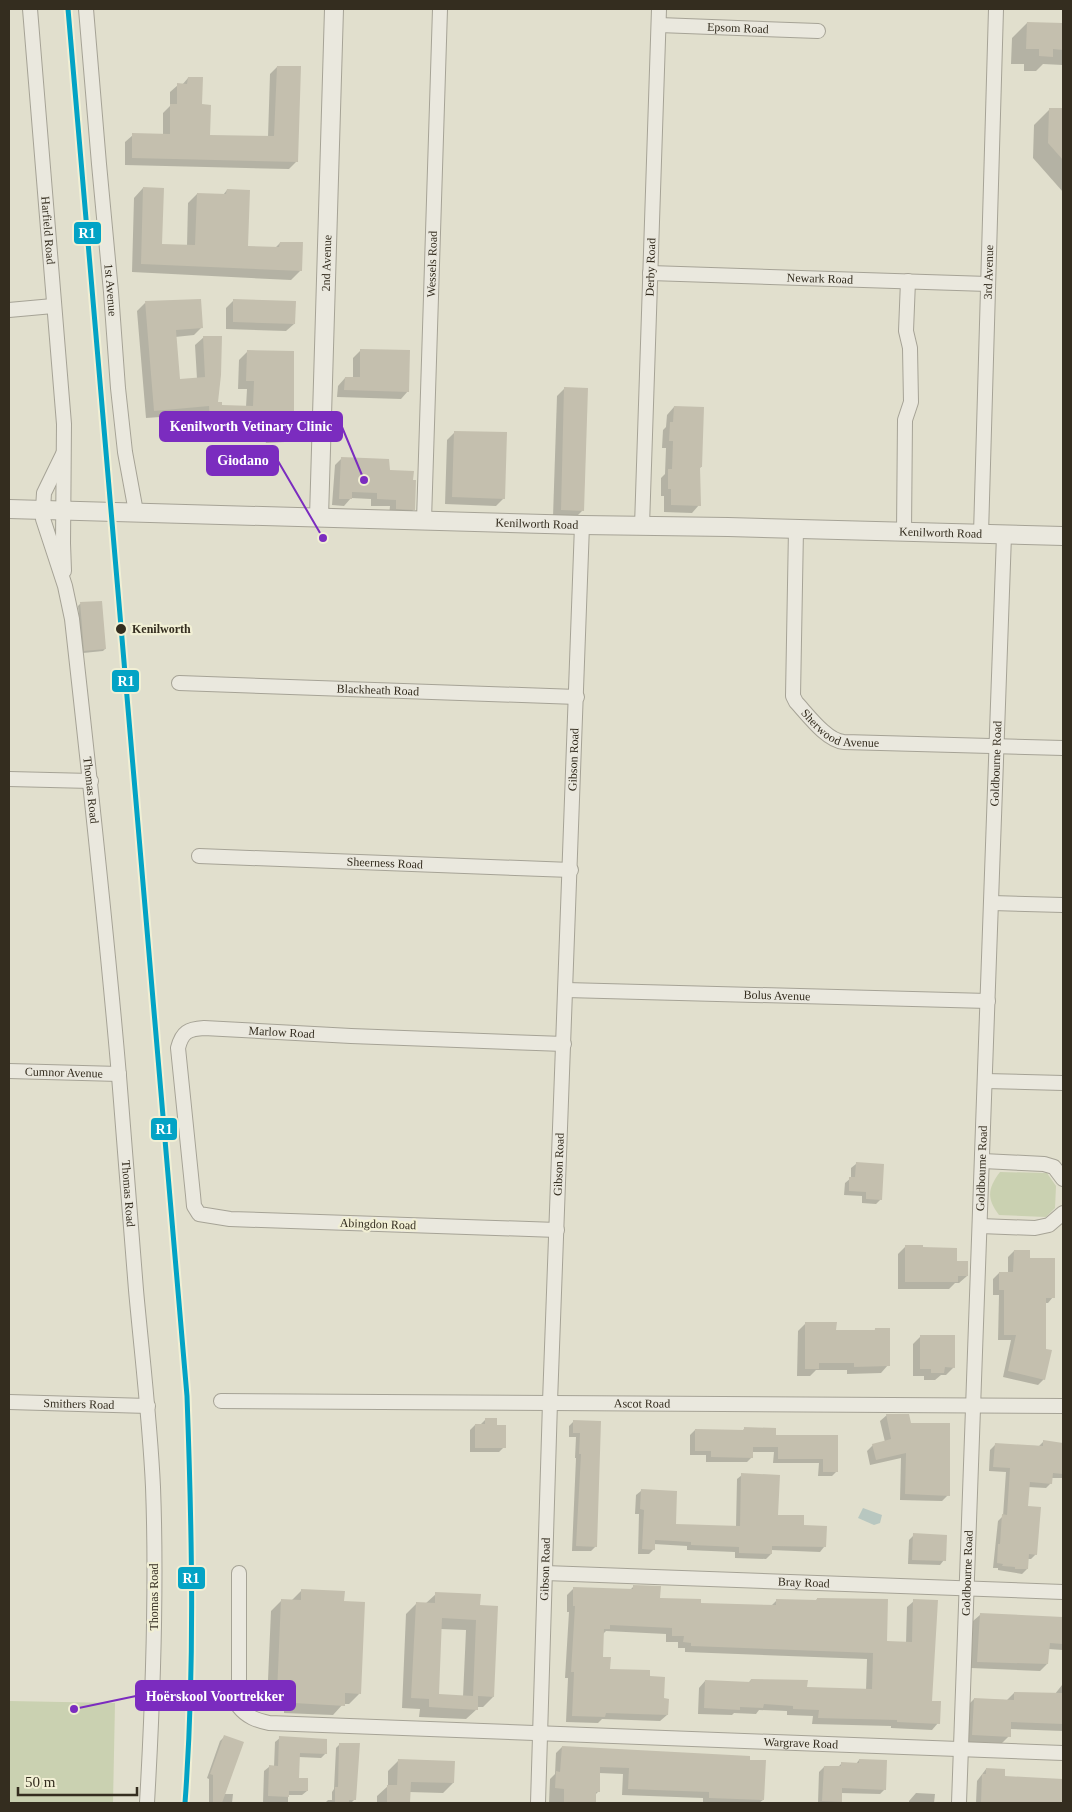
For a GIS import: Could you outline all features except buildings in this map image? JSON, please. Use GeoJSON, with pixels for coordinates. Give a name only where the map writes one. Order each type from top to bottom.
{"type":"FeatureCollection","features":[{"type":"Feature","properties":{"kind":"street","name":"Harfield Road"},"geometry":{"type":"LineString","coordinates":[[30,9],[64,424],[63,510]]}},
{"type":"Feature","properties":{"kind":"street","name":"1st Avenue"},"geometry":{"type":"LineString","coordinates":[[86,9],[118,388],[125,452],[136,512]]}},
{"type":"Feature","properties":{"kind":"street","name":"2nd Avenue"},"geometry":{"type":"LineString","coordinates":[[320,517],[334,9]]}},
{"type":"Feature","properties":{"kind":"street","name":"Wessels Road"},"geometry":{"type":"LineString","coordinates":[[424,520],[440,9]]}},
{"type":"Feature","properties":{"kind":"street","name":"Derby Road"},"geometry":{"type":"LineString","coordinates":[[642,526],[659,9]]}},
{"type":"Feature","properties":{"kind":"street","name":"3rd Avenue"},"geometry":{"type":"LineString","coordinates":[[981,534],[996,9]]}},
{"type":"Feature","properties":{"kind":"street","name":"Epsom Road"},"geometry":{"type":"LineString","coordinates":[[659,25],[818,31]]}},
{"type":"Feature","properties":{"kind":"street","name":"Newark Road"},"geometry":{"type":"LineString","coordinates":[[650,273],[988,284]]}},
{"type":"Feature","properties":{"kind":"street"},"geometry":{"type":"LineString","coordinates":[[904,532],[905,420],[911,402],[910,348],[906,330],[908,281]]}},
{"type":"Feature","properties":{"kind":"street"},"geometry":{"type":"LineString","coordinates":[[9,310],[53,306]]}},
{"type":"Feature","properties":{"kind":"street","name":"Harfield Road"},"geometry":{"type":"LineString","coordinates":[[42,510],[44,493],[63,454]]}},
{"type":"Feature","properties":{"kind":"street","name":"Kenilworth Road"},"geometry":{"type":"LineString","coordinates":[[9,509],[1063,536]]}},
{"type":"Feature","properties":{"kind":"street","name":"Thomas Road"},"geometry":{"type":"LineString","coordinates":[[42,510],[72,618],[91,780],[148,1406],[153,1489],[155,1597],[147,1803]]}},
{"type":"Feature","properties":{"kind":"street","name":"Thomas Road"},"geometry":{"type":"LineString","coordinates":[[63,510],[64,586]]}},
{"type":"Feature","properties":{"kind":"street","name":"Gibson Road"},"geometry":{"type":"LineString","coordinates":[[538,1803],[550,1402],[571,870],[582,525]]}},
{"type":"Feature","properties":{"kind":"street","name":"Sherwood Avenue"},"geometry":{"type":"LineString","coordinates":[[796,529],[793,692],[796,702],[829,737],[838,742],[1063,748]]}},
{"type":"Feature","properties":{"kind":"street","name":"Goldbourne Road"},"geometry":{"type":"LineString","coordinates":[[959,1803],[1004,535]]}},
{"type":"Feature","properties":{"kind":"street","name":"Blackheath Road"},"geometry":{"type":"LineString","coordinates":[[178,683],[576,697]]}},
{"type":"Feature","properties":{"kind":"street"},"geometry":{"type":"LineString","coordinates":[[9,779],[91,780]]}},
{"type":"Feature","properties":{"kind":"street","name":"Sheerness Road"},"geometry":{"type":"LineString","coordinates":[[199,856],[571,870]]}},
{"type":"Feature","properties":{"kind":"street"},"geometry":{"type":"LineString","coordinates":[[992,903],[1063,905]]}},
{"type":"Feature","properties":{"kind":"street","name":"Bolus Avenue"},"geometry":{"type":"LineString","coordinates":[[566,990],[988,1001]]}},
{"type":"Feature","properties":{"kind":"street","name":"Marlow Road"},"geometry":{"type":"LineString","coordinates":[[199,1214],[194,1206],[178,1048],[180,1039],[193,1028],[564,1044]]}},
{"type":"Feature","properties":{"kind":"street","name":"Cumnor Avenue"},"geometry":{"type":"LineString","coordinates":[[9,1071],[119,1074]]}},
{"type":"Feature","properties":{"kind":"street"},"geometry":{"type":"LineString","coordinates":[[985,1080],[1063,1083]]}},
{"type":"Feature","properties":{"kind":"street"},"geometry":{"type":"LineString","coordinates":[[983,1161],[1044,1164],[1054,1167],[1063,1179]]}},
{"type":"Feature","properties":{"kind":"street"},"geometry":{"type":"LineString","coordinates":[[980,1226],[1035,1228],[1049,1225],[1063,1213]]}},
{"type":"Feature","properties":{"kind":"street","name":"Abingdon Road"},"geometry":{"type":"LineString","coordinates":[[199,1214],[230,1219],[557,1230]]}},
{"type":"Feature","properties":{"kind":"street","name":"Ascot Road"},"geometry":{"type":"LineString","coordinates":[[221,1401],[1063,1406]]}},
{"type":"Feature","properties":{"kind":"street","name":"Smithers Road"},"geometry":{"type":"LineString","coordinates":[[9,1402],[148,1406]]}},
{"type":"Feature","properties":{"kind":"street","name":"Wargrave Road"},"geometry":{"type":"LineString","coordinates":[[239,1573],[238,1707],[245,1715],[269,1723],[1063,1753]]}},
{"type":"Feature","properties":{"kind":"street","name":"Bray Road"},"geometry":{"type":"LineString","coordinates":[[545,1573],[1063,1592]]}},
{"type":"Feature","properties":{"kind":"green space"},"geometry":{"type":"Polygon","coordinates":[[[1000,1172],[1047,1173],[1056,1186],[1055,1208],[1046,1217],[999,1215],[992,1203],[990,1193],[993,1183],[1000,1172]]]}},
{"type":"Feature","properties":{"kind":"green space"},"geometry":{"type":"Polygon","coordinates":[[[9,1701],[115,1703],[113,1803],[9,1803],[9,1701]]]}},
{"type":"Feature","properties":{"kind":"shaded area"},"geometry":{"type":"Polygon","coordinates":[[[863,1508],[882,1515],[880,1523],[874,1525],[858,1518],[863,1508]]]}},
{"type":"Feature","properties":{"kind":"transit line","name":"R1"},"geometry":{"type":"LineString","coordinates":[[68,9],[187,1396],[192,1600],[185,1803]]}},
{"type":"Feature","properties":{"kind":"place","name":"Kenilworth Vetinary Clinic"},"geometry":{"type":"Point","coordinates":[364,480]}},
{"type":"Feature","properties":{"kind":"place","name":"Giodano"},"geometry":{"type":"Point","coordinates":[323,538]}},
{"type":"Feature","properties":{"kind":"place","name":"Kenilworth"},"geometry":{"type":"Point","coordinates":[121,629]}},
{"type":"Feature","properties":{"kind":"place","name":"Hoërskool Voortrekker"},"geometry":{"type":"Point","coordinates":[74,1709]}}]}
